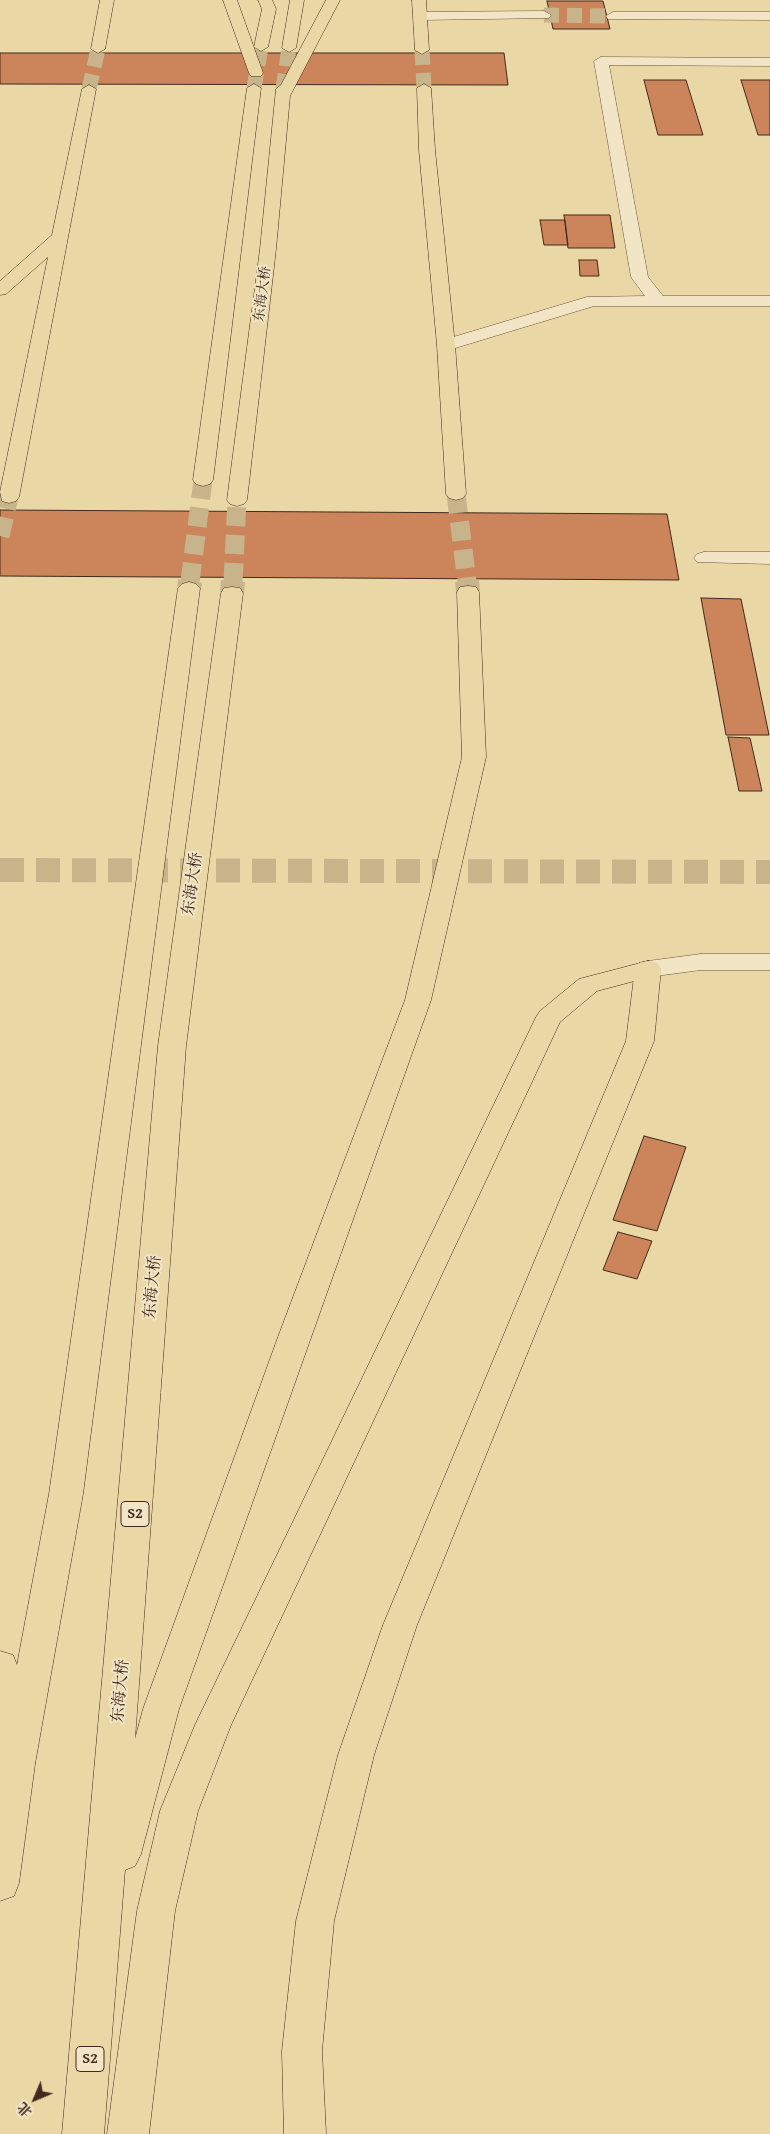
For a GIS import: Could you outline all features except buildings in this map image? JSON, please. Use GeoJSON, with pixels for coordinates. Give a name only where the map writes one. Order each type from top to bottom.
{"type":"FeatureCollection","features":[{"type":"Feature","properties":{"kind":"main road"},"geometry":{"type":"LineString","coordinates":[[98,49],[107,0]]}},
{"type":"Feature","properties":{"kind":"main road"},"geometry":{"type":"LineString","coordinates":[[203,480],[255,81],[230,0]]}},
{"type":"Feature","properties":{"kind":"main road"},"geometry":{"type":"LineString","coordinates":[[261,47],[269,9],[265,0]]}},
{"type":"Feature","properties":{"kind":"main road"},"geometry":{"type":"LineString","coordinates":[[288,48],[298,0]]}},
{"type":"Feature","properties":{"kind":"main road","name":"东海大桥"},"geometry":{"type":"LineString","coordinates":[[237,500],[268,248],[283,93],[333,0]]}},
{"type":"Feature","properties":{"kind":"main road"},"geometry":{"type":"LineString","coordinates":[[419,0],[422,50]]}},
{"type":"Feature","properties":{"kind":"main road"},"geometry":{"type":"LineString","coordinates":[[9,496],[90,88]]}},
{"type":"Feature","properties":{"kind":"main road"},"geometry":{"type":"LineString","coordinates":[[424,88],[427,150],[446,345],[456,494]]}},
{"type":"Feature","properties":{"kind":"main road"},"geometry":{"type":"LineString","coordinates":[[0,290],[59,238]]}},
{"type":"Feature","properties":{"kind":"main road"},"geometry":{"type":"LineString","coordinates":[[0,1883],[17,1764],[66,1494],[189,588]]}},
{"type":"Feature","properties":{"kind":"main road"},"geometry":{"type":"LineString","coordinates":[[97,1983],[126,1833],[161,1709],[294,1337],[418,1000],[474,757],[468,592]]}},
{"type":"Feature","properties":{"kind":"main road","name":"东海大桥"},"geometry":{"type":"LineString","coordinates":[[97,1983],[172,1046],[232,593]]}},
{"type":"Feature","properties":{"kind":"main road"},"geometry":{"type":"LineString","coordinates":[[128,2134],[156,1911],[179,1811],[213,1726],[549,1017],[588,985],[648,969],[640,1041],[400,1625],[356,1755],[315,1922],[302,2051],[305,2134]]}},
{"type":"Feature","properties":{"kind":"main road"},"geometry":{"type":"LineString","coordinates":[[0,1666],[17,1764]]}},
{"type":"Feature","properties":{"kind":"main road","name":"S2"},"geometry":{"type":"LineString","coordinates":[[83,2134],[97,1983]]}},
{"type":"Feature","properties":{"kind":"street"},"geometry":{"type":"LineString","coordinates":[[420,16],[544,15]]}},
{"type":"Feature","properties":{"kind":"street"},"geometry":{"type":"LineString","coordinates":[[613,16],[770,16]]}},
{"type":"Feature","properties":{"kind":"street"},"geometry":{"type":"LineString","coordinates":[[658,301],[640,277],[601,61],[770,62]]}},
{"type":"Feature","properties":{"kind":"street"},"geometry":{"type":"LineString","coordinates":[[446,345],[593,301],[770,301]]}},
{"type":"Feature","properties":{"kind":"street"},"geometry":{"type":"LineString","coordinates":[[704,558],[770,558]]}},
{"type":"Feature","properties":{"kind":"street"},"geometry":{"type":"LineString","coordinates":[[648,969],[701,962],[770,962]]}},
{"type":"Feature","properties":{"kind":"tunnel"},"geometry":{"type":"LineString","coordinates":[[544,15],[613,16]]}},
{"type":"Feature","properties":{"kind":"tunnel"},"geometry":{"type":"LineString","coordinates":[[254,88],[261,47]]}},
{"type":"Feature","properties":{"kind":"tunnel"},"geometry":{"type":"LineString","coordinates":[[283,89],[289,48]]}},
{"type":"Feature","properties":{"kind":"tunnel"},"geometry":{"type":"LineString","coordinates":[[89,89],[98,49]]}},
{"type":"Feature","properties":{"kind":"tunnel"},"geometry":{"type":"LineString","coordinates":[[422,50],[424,88]]}},
{"type":"Feature","properties":{"kind":"tunnel"},"geometry":{"type":"LineString","coordinates":[[190,582],[203,480]]}},
{"type":"Feature","properties":{"kind":"tunnel"},"geometry":{"type":"LineString","coordinates":[[456,494],[467,582]]}},
{"type":"Feature","properties":{"kind":"tunnel"},"geometry":{"type":"LineString","coordinates":[[0,536],[9,497]]}},
{"type":"Feature","properties":{"kind":"tunnel"},"geometry":{"type":"LineString","coordinates":[[233,582],[237,500]]}},
{"type":"Feature","properties":{"kind":"tunnel"},"geometry":{"type":"LineString","coordinates":[[189,588],[190,581]]}},
{"type":"Feature","properties":{"kind":"tunnel"},"geometry":{"type":"LineString","coordinates":[[232,593],[233,581]]}},
{"type":"Feature","properties":{"kind":"tunnel"},"geometry":{"type":"LineString","coordinates":[[467,581],[468,592]]}},
{"type":"Feature","properties":{"kind":"tunnel"},"geometry":{"type":"LineString","coordinates":[[0,870],[770,872]]}}]}
